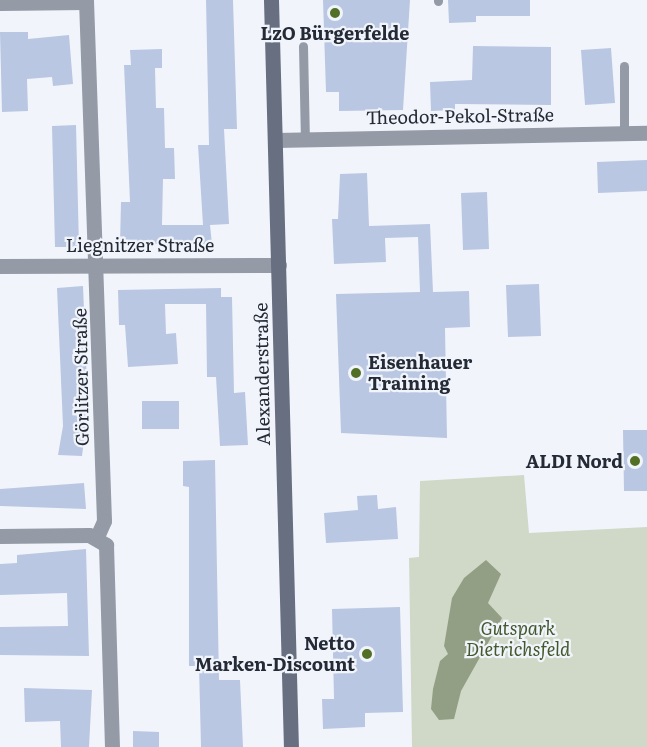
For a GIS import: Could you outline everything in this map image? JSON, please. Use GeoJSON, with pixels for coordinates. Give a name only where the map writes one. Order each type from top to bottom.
{"type":"FeatureCollection","features":[{"type":"Feature","properties":{"kind":"main road","name":"Alexanderstraße"},"geometry":{"type":"LineString","coordinates":[[272,0],[291,747]]}},
{"type":"Feature","properties":{"kind":"street"},"geometry":{"type":"LineString","coordinates":[[0,3],[86,1]]}},
{"type":"Feature","properties":{"kind":"street","name":"Görlitzer Straße"},"geometry":{"type":"LineString","coordinates":[[86,1],[98,263],[104,521],[97,537]]}},
{"type":"Feature","properties":{"kind":"street","name":"Theodor-Pekol-Straße"},"geometry":{"type":"LineString","coordinates":[[275,140],[647,133]]}},
{"type":"Feature","properties":{"kind":"street","name":"Liegnitzer Straße"},"geometry":{"type":"LineString","coordinates":[[0,266],[98,263],[279,265]]}},
{"type":"Feature","properties":{"kind":"street"},"geometry":{"type":"LineString","coordinates":[[0,536],[97,537],[108,552],[112,747]]}},
{"type":"Feature","properties":{"kind":"lane"},"geometry":{"type":"LineString","coordinates":[[303,46],[305,139]]}},
{"type":"Feature","properties":{"kind":"lane"},"geometry":{"type":"LineString","coordinates":[[624,66],[624,133]]}},
{"type":"Feature","properties":{"kind":"green space","name":"Gutspark Dietrichsfeld"},"geometry":{"type":"Polygon","coordinates":[[[524,475],[529,533],[647,527],[647,747],[412,747],[409,558],[419,557],[420,481],[524,475]]]}},
{"type":"Feature","properties":{"kind":"shaded area"},"geometry":{"type":"Polygon","coordinates":[[[486,560],[501,574],[488,603],[502,618],[461,691],[454,719],[439,720],[431,709],[433,689],[440,661],[448,654],[444,646],[452,598],[464,578],[486,560]]]}},
{"type":"Feature","properties":{"kind":"building"},"geometry":{"type":"Polygon","coordinates":[[[206,0],[233,0],[237,129],[224,129],[229,224],[210,225],[212,244],[120,244],[121,202],[130,202],[124,65],[131,65],[130,50],[162,49],[162,68],[155,68],[156,108],[164,108],[165,148],[174,148],[175,179],[163,179],[162,225],[203,225],[198,145],[209,145],[206,0]]]}},
{"type":"Feature","properties":{"kind":"building"},"geometry":{"type":"Polygon","coordinates":[[[323,0],[410,0],[403,110],[339,111],[339,92],[326,92],[323,0]]]}},
{"type":"Feature","properties":{"kind":"building"},"geometry":{"type":"Polygon","coordinates":[[[448,0],[530,0],[530,16],[476,16],[476,22],[449,23],[448,0]]]}},
{"type":"Feature","properties":{"kind":"building"},"geometry":{"type":"Polygon","coordinates":[[[0,32],[28,32],[28,39],[69,35],[73,84],[53,86],[52,77],[27,79],[28,111],[2,112],[0,32]]]}},
{"type":"Feature","properties":{"kind":"building"},"geometry":{"type":"Polygon","coordinates":[[[473,46],[551,47],[551,105],[455,104],[455,110],[431,111],[430,82],[472,80],[473,46]]]}},
{"type":"Feature","properties":{"kind":"building"},"geometry":{"type":"Polygon","coordinates":[[[611,48],[615,103],[585,105],[581,50],[611,48]]]}},
{"type":"Feature","properties":{"kind":"building"},"geometry":{"type":"Polygon","coordinates":[[[76,125],[79,247],[55,247],[52,126],[76,125]]]}},
{"type":"Feature","properties":{"kind":"building"},"geometry":{"type":"Polygon","coordinates":[[[647,160],[647,191],[598,193],[597,162],[647,160]]]}},
{"type":"Feature","properties":{"kind":"building"},"geometry":{"type":"Polygon","coordinates":[[[367,173],[369,226],[430,224],[433,292],[469,291],[470,327],[445,328],[447,438],[341,433],[336,294],[420,292],[418,237],[385,238],[386,262],[334,264],[332,219],[338,219],[340,174],[367,173]]]}},
{"type":"Feature","properties":{"kind":"building"},"geometry":{"type":"Polygon","coordinates":[[[487,192],[489,249],[463,250],[461,193],[487,192]]]}},
{"type":"Feature","properties":{"kind":"building"},"geometry":{"type":"Polygon","coordinates":[[[539,284],[541,336],[508,337],[506,285],[539,284]]]}},
{"type":"Feature","properties":{"kind":"building"},"geometry":{"type":"Polygon","coordinates":[[[83,286],[88,408],[82,456],[58,455],[63,426],[57,288],[83,286]]]}},
{"type":"Feature","properties":{"kind":"building"},"geometry":{"type":"Polygon","coordinates":[[[221,288],[221,297],[232,297],[234,393],[245,392],[248,445],[220,446],[216,377],[207,377],[206,304],[165,304],[166,334],[176,333],[178,364],[128,367],[125,325],[119,325],[118,290],[221,288]]]}},
{"type":"Feature","properties":{"kind":"building"},"geometry":{"type":"Polygon","coordinates":[[[142,401],[179,401],[179,429],[142,429],[142,401]]]}},
{"type":"Feature","properties":{"kind":"building","name":"ALDI Nord"},"geometry":{"type":"Polygon","coordinates":[[[623,430],[647,430],[647,491],[624,491],[623,430]]]}},
{"type":"Feature","properties":{"kind":"building"},"geometry":{"type":"Polygon","coordinates":[[[215,460],[219,680],[240,680],[243,747],[201,747],[199,666],[189,666],[189,487],[183,486],[183,461],[215,460]]]}},
{"type":"Feature","properties":{"kind":"building"},"geometry":{"type":"Polygon","coordinates":[[[84,483],[86,509],[0,506],[0,489],[84,483]]]}},
{"type":"Feature","properties":{"kind":"building"},"geometry":{"type":"Polygon","coordinates":[[[377,495],[378,509],[396,507],[398,539],[326,543],[324,513],[358,510],[357,496],[377,495]]]}},
{"type":"Feature","properties":{"kind":"building"},"geometry":{"type":"Polygon","coordinates":[[[86,549],[89,656],[0,655],[0,627],[68,626],[67,593],[0,595],[0,564],[17,563],[17,555],[86,549]]]}},
{"type":"Feature","properties":{"kind":"building","name":"Netto Marken-Discount"},"geometry":{"type":"Polygon","coordinates":[[[400,607],[403,712],[365,713],[365,727],[323,729],[322,699],[334,699],[332,609],[400,607]]]}},
{"type":"Feature","properties":{"kind":"building"},"geometry":{"type":"Polygon","coordinates":[[[24,688],[92,690],[89,747],[61,747],[60,721],[25,722],[24,688]]]}},
{"type":"Feature","properties":{"kind":"building"},"geometry":{"type":"Polygon","coordinates":[[[133,731],[159,732],[159,747],[133,747],[133,731]]]}},
{"type":"Feature","properties":{"kind":"place","name":"LzO Bürgerfelde"},"geometry":{"type":"Point","coordinates":[335,13]}},
{"type":"Feature","properties":{"kind":"place","name":"Eisenhauer Training"},"geometry":{"type":"Point","coordinates":[356,373]}},
{"type":"Feature","properties":{"kind":"place","name":"ALDI Nord"},"geometry":{"type":"Point","coordinates":[635,461]}},
{"type":"Feature","properties":{"kind":"place","name":"Netto Marken-Discount"},"geometry":{"type":"Point","coordinates":[367,654]}}]}
